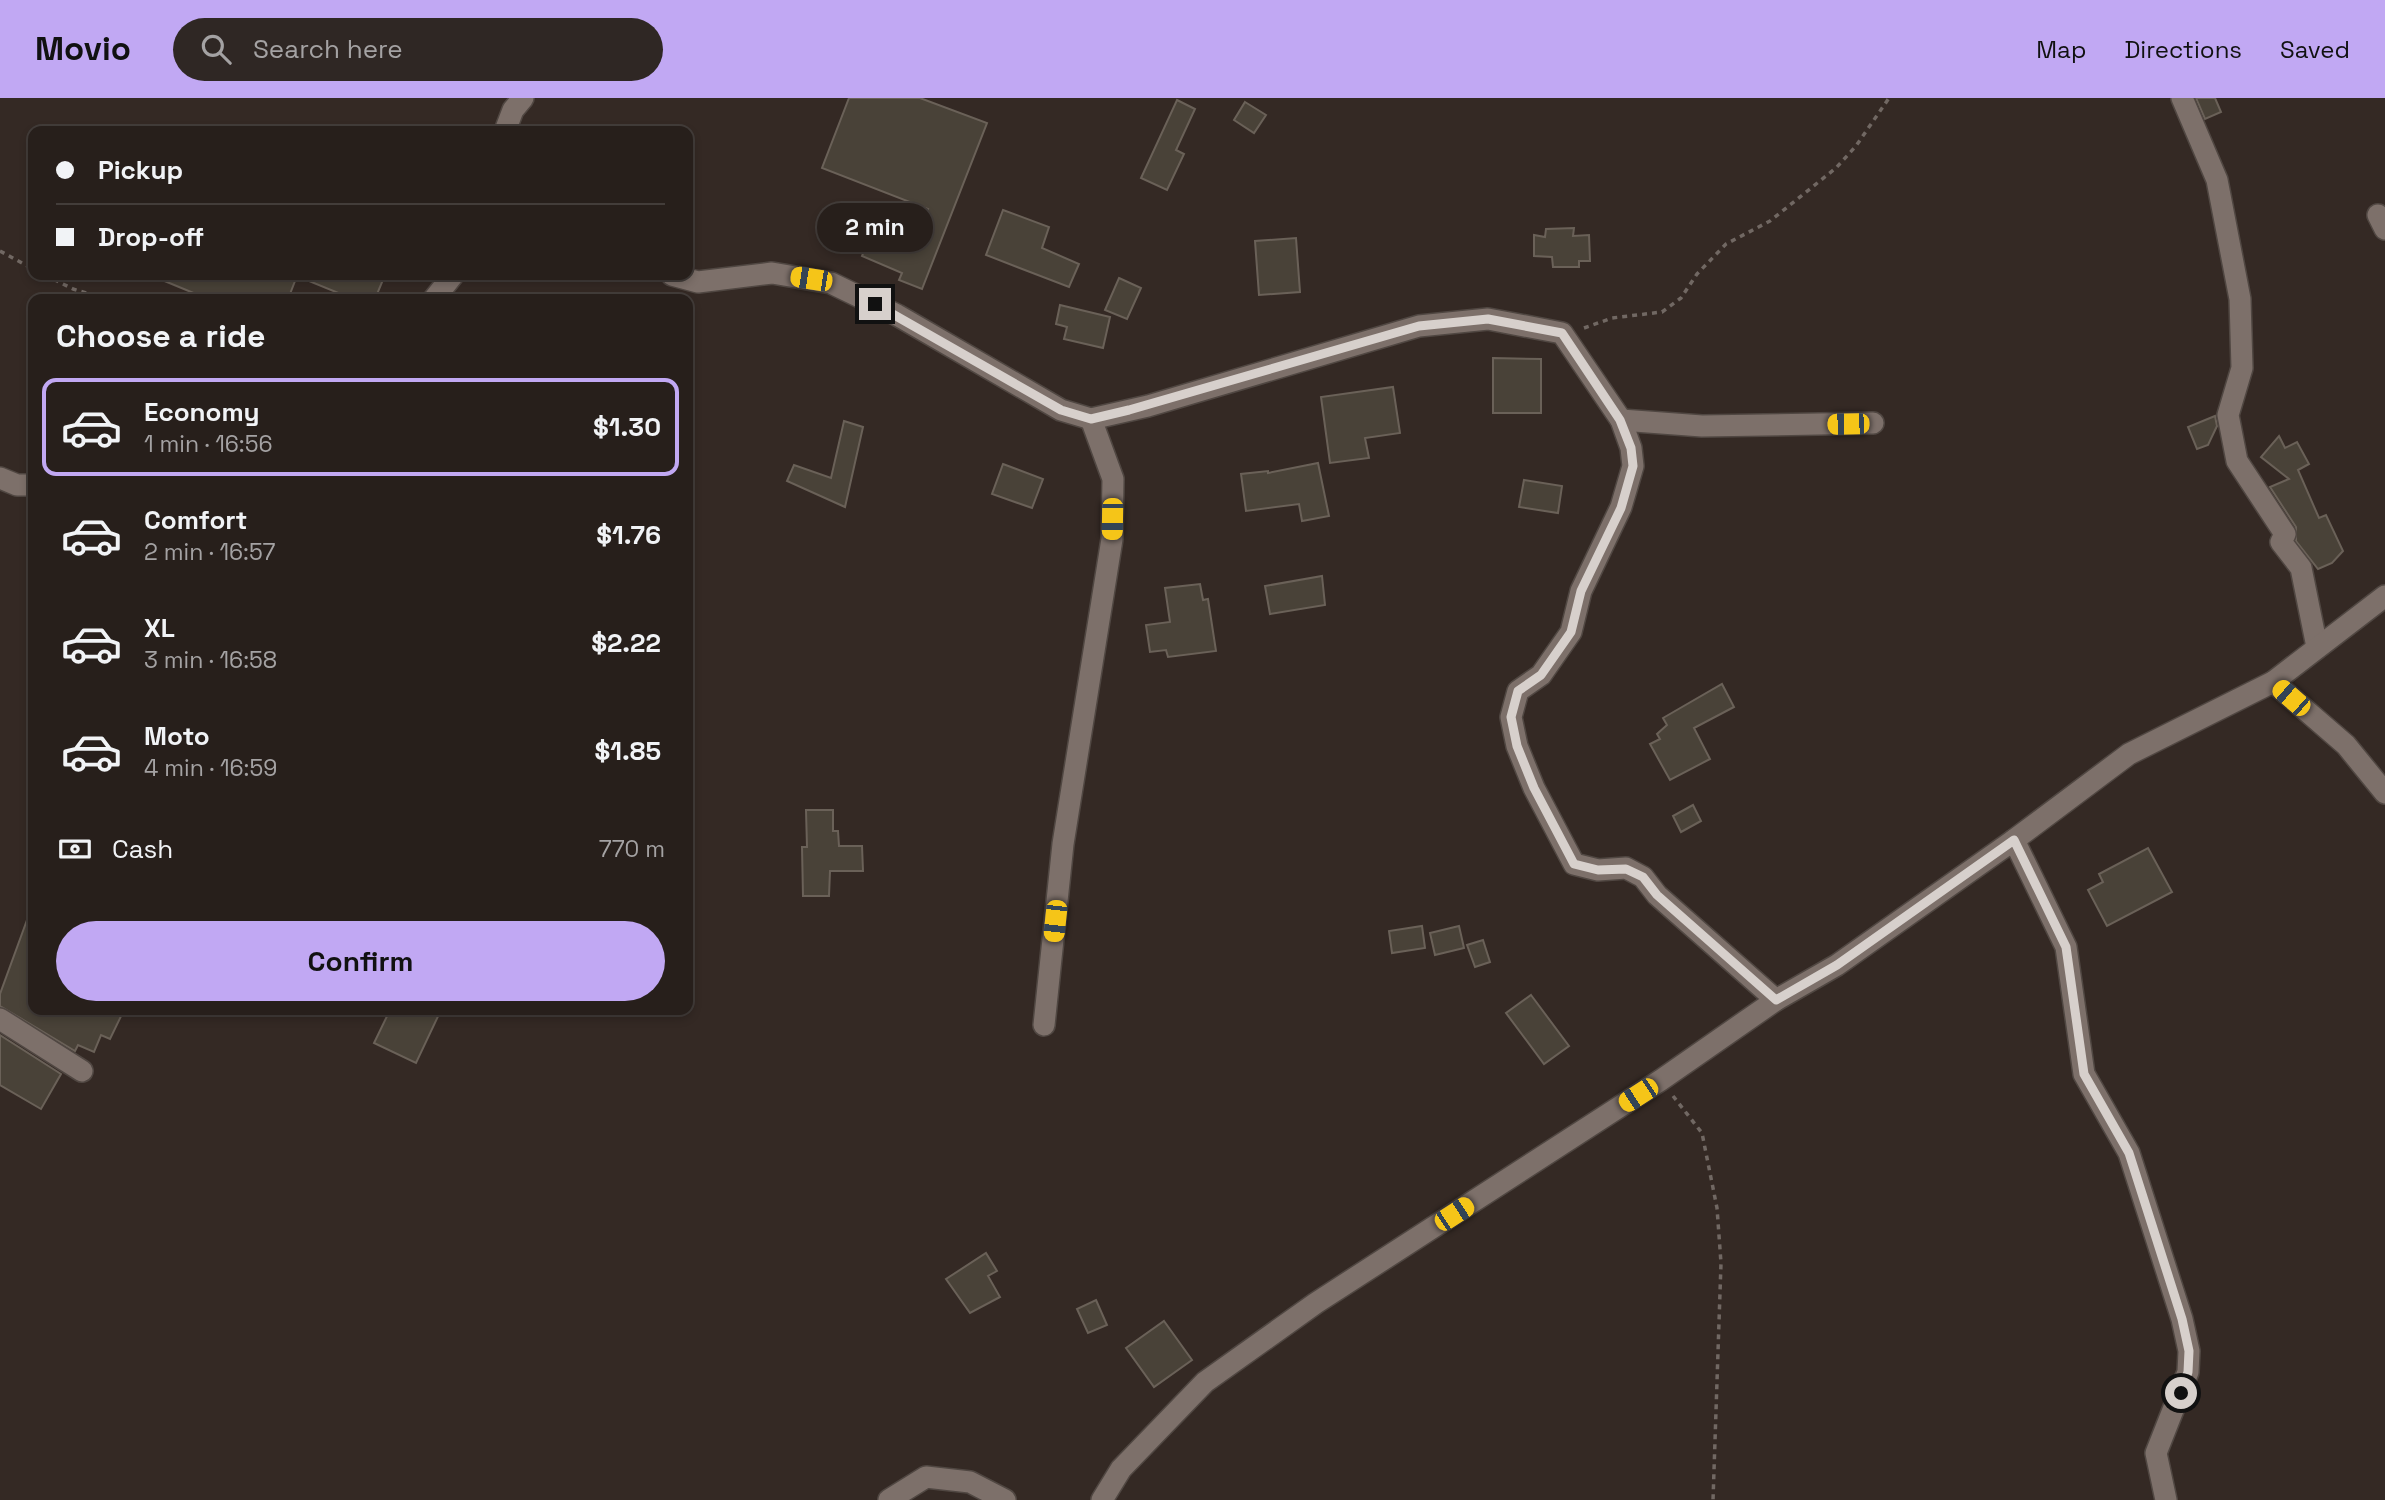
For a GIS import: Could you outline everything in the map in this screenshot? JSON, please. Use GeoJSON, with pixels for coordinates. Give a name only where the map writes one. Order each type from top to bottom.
{"type":"FeatureCollection","features":[{"type":"Feature","properties":{"kind":"street"},"geometry":{"type":"LineString","coordinates":[[507,126],[513,110],[523,98]]}},
{"type":"Feature","properties":{"kind":"street"},"geometry":{"type":"LineString","coordinates":[[2182,98],[2217,180],[2240,299],[2242,368],[2228,415],[2237,461],[2285,534],[2281,542],[2301,568],[2317,647]]}},
{"type":"Feature","properties":{"kind":"street"},"geometry":{"type":"LineString","coordinates":[[691,280],[698,282],[772,273],[831,283],[897,315],[1061,410],[1091,419],[1419,326],[1488,319],[1562,333],[1620,420],[1631,448],[1633,466],[1621,508],[1581,591],[1571,632],[1541,675],[1518,691],[1511,717],[1517,746],[1560,842],[1574,864],[1598,870],[1626,869],[1643,877],[1657,895],[1776,1000]]}},
{"type":"Feature","properties":{"kind":"street"},"geometry":{"type":"LineString","coordinates":[[438,294],[449,280]]}},
{"type":"Feature","properties":{"kind":"street"},"geometry":{"type":"LineString","coordinates":[[1044,1025],[1063,844],[1112,539],[1113,479],[1091,419]]}},
{"type":"Feature","properties":{"kind":"street"},"geometry":{"type":"LineString","coordinates":[[1620,420],[1702,426],[1873,423]]}},
{"type":"Feature","properties":{"kind":"street"},"geometry":{"type":"LineString","coordinates":[[0,478],[17,485],[28,485]]}},
{"type":"Feature","properties":{"kind":"street"},"geometry":{"type":"LineString","coordinates":[[1102,1500],[1121,1469],[1205,1382],[1316,1303],[1661,1080],[1776,1000],[1837,965],[2014,840],[2129,754],[2273,682],[2385,596]]}},
{"type":"Feature","properties":{"kind":"street"},"geometry":{"type":"LineString","coordinates":[[2273,682],[2346,745],[2385,793]]}},
{"type":"Feature","properties":{"kind":"street"},"geometry":{"type":"LineString","coordinates":[[2014,840],[2066,947],[2084,1074],[2129,1153],[2182,1319],[2189,1351],[2188,1372],[2155,1452],[2166,1500]]}},
{"type":"Feature","properties":{"kind":"street"},"geometry":{"type":"LineString","coordinates":[[0,1019],[82,1071]]}},
{"type":"Feature","properties":{"kind":"street"},"geometry":{"type":"LineString","coordinates":[[889,1500],[926,1477],[970,1482],[1005,1500]]}},
{"type":"Feature","properties":{"kind":"path"},"geometry":{"type":"LineString","coordinates":[[1562,333],[1612,318],[1662,312],[1681,299],[1697,274],[1726,244],[1770,221],[1836,168],[1856,146],[1889,98]]}},
{"type":"Feature","properties":{"kind":"path"},"geometry":{"type":"LineString","coordinates":[[0,251],[28,265]]}},
{"type":"Feature","properties":{"kind":"path"},"geometry":{"type":"LineString","coordinates":[[55,280],[90,294]]}},
{"type":"Feature","properties":{"kind":"path"},"geometry":{"type":"LineString","coordinates":[[1661,1080],[1702,1133],[1717,1208],[1721,1263],[1713,1500]]}},
{"type":"Feature","properties":{"kind":"building"},"geometry":{"type":"Polygon","coordinates":[[[849,98],[920,98],[987,123],[922,289],[899,280],[902,273],[862,256],[872,231],[913,248],[928,209],[822,168],[849,98]]]}},
{"type":"Feature","properties":{"kind":"building"},"geometry":{"type":"Polygon","coordinates":[[[2196,98],[2215,98],[2221,112],[2205,119],[2196,98]]]}},
{"type":"Feature","properties":{"kind":"building"},"geometry":{"type":"Polygon","coordinates":[[[1177,100],[1195,109],[1176,150],[1184,154],[1167,190],[1141,178],[1177,100]]]}},
{"type":"Feature","properties":{"kind":"building"},"geometry":{"type":"Polygon","coordinates":[[[1245,102],[1266,115],[1254,133],[1234,120],[1245,102]]]}},
{"type":"Feature","properties":{"kind":"building"},"geometry":{"type":"Polygon","coordinates":[[[1003,210],[1049,227],[1042,248],[1079,264],[1069,287],[986,255],[1003,210]]]}},
{"type":"Feature","properties":{"kind":"building"},"geometry":{"type":"Polygon","coordinates":[[[1574,228],[1573,236],[1589,235],[1590,261],[1579,261],[1579,267],[1553,267],[1552,257],[1534,256],[1534,235],[1545,237],[1546,229],[1574,228]]]}},
{"type":"Feature","properties":{"kind":"building"},"geometry":{"type":"Polygon","coordinates":[[[1296,238],[1300,292],[1259,295],[1255,241],[1296,238]]]}},
{"type":"Feature","properties":{"kind":"building"},"geometry":{"type":"Polygon","coordinates":[[[1119,278],[1141,288],[1127,319],[1105,310],[1119,278]]]}},
{"type":"Feature","properties":{"kind":"building"},"geometry":{"type":"Polygon","coordinates":[[[162,280],[295,280],[290,294],[196,294],[162,280]]]}},
{"type":"Feature","properties":{"kind":"building"},"geometry":{"type":"Polygon","coordinates":[[[307,280],[383,280],[377,294],[341,294],[307,280]]]}},
{"type":"Feature","properties":{"kind":"building"},"geometry":{"type":"Polygon","coordinates":[[[1060,305],[1110,317],[1103,348],[1064,339],[1067,327],[1056,324],[1060,305]]]}},
{"type":"Feature","properties":{"kind":"building"},"geometry":{"type":"Polygon","coordinates":[[[1493,358],[1541,359],[1541,413],[1493,413],[1493,358]]]}},
{"type":"Feature","properties":{"kind":"building"},"geometry":{"type":"Polygon","coordinates":[[[1393,387],[1400,433],[1365,438],[1369,458],[1330,463],[1321,397],[1393,387]]]}},
{"type":"Feature","properties":{"kind":"building"},"geometry":{"type":"Polygon","coordinates":[[[2215,416],[2217,426],[2208,445],[2197,449],[2188,427],[2215,416]]]}},
{"type":"Feature","properties":{"kind":"building"},"geometry":{"type":"Polygon","coordinates":[[[844,421],[863,427],[845,507],[787,481],[794,465],[831,478],[844,421]]]}},
{"type":"Feature","properties":{"kind":"building"},"geometry":{"type":"Polygon","coordinates":[[[2279,436],[2285,448],[2297,442],[2309,464],[2298,470],[2319,518],[2326,515],[2343,551],[2332,563],[2318,569],[2296,541],[2296,527],[2270,487],[2289,479],[2261,457],[2279,436]]]}},
{"type":"Feature","properties":{"kind":"building"},"geometry":{"type":"Polygon","coordinates":[[[1318,463],[1329,516],[1302,521],[1299,504],[1246,511],[1241,474],[1268,473],[1318,463]]]}},
{"type":"Feature","properties":{"kind":"building"},"geometry":{"type":"Polygon","coordinates":[[[1003,464],[1043,479],[1032,508],[992,494],[1003,464]]]}},
{"type":"Feature","properties":{"kind":"building"},"geometry":{"type":"Polygon","coordinates":[[[1524,480],[1562,486],[1558,513],[1519,507],[1524,480]]]}},
{"type":"Feature","properties":{"kind":"building"},"geometry":{"type":"Polygon","coordinates":[[[1322,576],[1325,605],[1270,614],[1265,586],[1322,576]]]}},
{"type":"Feature","properties":{"kind":"building"},"geometry":{"type":"Polygon","coordinates":[[[1200,584],[1203,600],[1208,599],[1216,651],[1168,657],[1166,650],[1150,652],[1146,625],[1170,622],[1165,588],[1200,584]]]}},
{"type":"Feature","properties":{"kind":"building"},"geometry":{"type":"Polygon","coordinates":[[[1722,684],[1734,707],[1694,728],[1710,759],[1670,780],[1650,744],[1660,739],[1657,734],[1667,725],[1663,718],[1722,684]]]}},
{"type":"Feature","properties":{"kind":"building"},"geometry":{"type":"Polygon","coordinates":[[[1693,805],[1701,821],[1681,832],[1673,816],[1693,805]]]}},
{"type":"Feature","properties":{"kind":"building"},"geometry":{"type":"Polygon","coordinates":[[[806,810],[833,810],[833,831],[838,831],[839,846],[862,846],[863,871],[830,871],[829,896],[803,896],[802,847],[807,847],[806,810]]]}},
{"type":"Feature","properties":{"kind":"building"},"geometry":{"type":"Polygon","coordinates":[[[2148,848],[2172,892],[2107,926],[2088,890],[2103,882],[2099,874],[2148,848]]]}},
{"type":"Feature","properties":{"kind":"building"},"geometry":{"type":"Polygon","coordinates":[[[28,917],[28,1015],[122,1015],[110,1039],[101,1035],[94,1052],[78,1045],[75,1051],[0,1006],[0,994],[28,917]]]}},
{"type":"Feature","properties":{"kind":"building"},"geometry":{"type":"Polygon","coordinates":[[[1422,926],[1425,948],[1392,953],[1389,931],[1422,926]]]}},
{"type":"Feature","properties":{"kind":"building"},"geometry":{"type":"Polygon","coordinates":[[[1459,926],[1464,948],[1435,955],[1430,933],[1459,926]]]}},
{"type":"Feature","properties":{"kind":"building"},"geometry":{"type":"Polygon","coordinates":[[[1483,940],[1490,962],[1475,967],[1467,945],[1483,940]]]}},
{"type":"Feature","properties":{"kind":"building"},"geometry":{"type":"Polygon","coordinates":[[[1531,995],[1569,1046],[1544,1064],[1506,1013],[1531,995]]]}},
{"type":"Feature","properties":{"kind":"building"},"geometry":{"type":"Polygon","coordinates":[[[388,1015],[439,1015],[416,1063],[374,1043],[388,1015]]]}},
{"type":"Feature","properties":{"kind":"building"},"geometry":{"type":"Polygon","coordinates":[[[0,1035],[61,1074],[41,1109],[0,1085],[0,1035]]]}},
{"type":"Feature","properties":{"kind":"building"},"geometry":{"type":"Polygon","coordinates":[[[986,1253],[997,1271],[988,1276],[1000,1297],[970,1313],[946,1279],[986,1253]]]}},
{"type":"Feature","properties":{"kind":"building"},"geometry":{"type":"Polygon","coordinates":[[[1096,1300],[1107,1325],[1088,1333],[1077,1309],[1096,1300]]]}},
{"type":"Feature","properties":{"kind":"building"},"geometry":{"type":"Polygon","coordinates":[[[1164,1321],[1192,1360],[1154,1387],[1126,1348],[1164,1321]]]}},
{"type":"Feature","properties":{"kind":"route"},"geometry":{"type":"LineString","coordinates":[[875,304],[1061,410],[1091,419],[1419,326],[1488,319],[1562,333],[1620,420],[1631,448],[1633,466],[1621,508],[1581,591],[1571,632],[1541,675],[1518,691],[1511,717],[1517,746],[1560,842],[1574,864],[1598,870],[1626,869],[1643,877],[1657,895],[1776,1000],[1837,965],[2014,840],[2066,947],[2084,1074],[2129,1153],[2182,1319],[2189,1351],[2188,1372],[2181,1393]]}}]}
